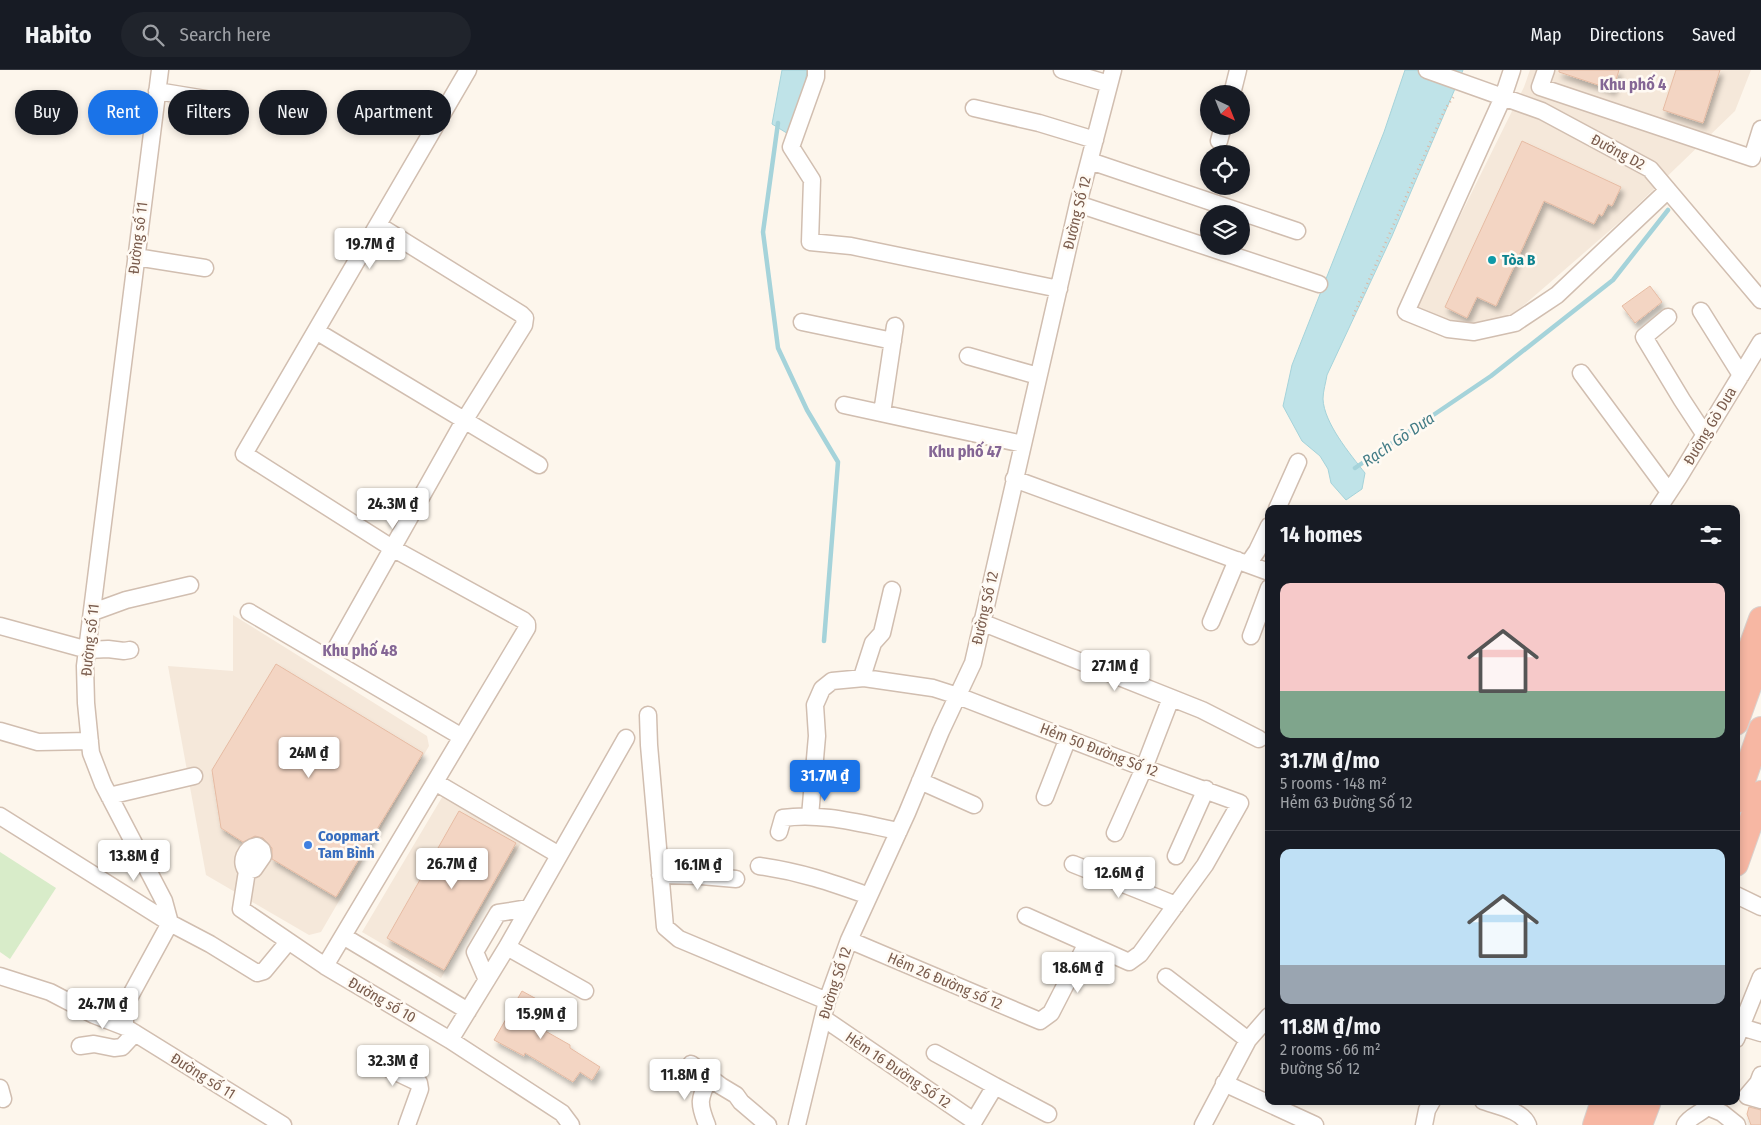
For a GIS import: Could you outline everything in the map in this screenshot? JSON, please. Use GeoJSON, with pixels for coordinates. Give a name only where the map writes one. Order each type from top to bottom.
{"type":"FeatureCollection","features":[{"type":"Feature","properties":{"kind":"highway"},"geometry":{"type":"LineString","coordinates":[[1740,691],[1761,619]]}},
{"type":"Feature","properties":{"kind":"highway"},"geometry":{"type":"LineString","coordinates":[[1740,789],[1761,729]]}},
{"type":"Feature","properties":{"kind":"highway"},"geometry":{"type":"LineString","coordinates":[[1740,853],[1761,793]]}},
{"type":"Feature","properties":{"kind":"highway"},"geometry":{"type":"LineString","coordinates":[[1582,1125],[1589,1105]]}},
{"type":"Feature","properties":{"kind":"highway"},"geometry":{"type":"LineString","coordinates":[[1595,1125],[1602,1105]]}},
{"type":"Feature","properties":{"kind":"highway"},"geometry":{"type":"LineString","coordinates":[[1618,1125],[1626,1105]]}},
{"type":"Feature","properties":{"kind":"highway"},"geometry":{"type":"LineString","coordinates":[[1640,1125],[1648,1105]]}},
{"type":"Feature","properties":{"kind":"street","name":"Đường số 11"},"geometry":{"type":"LineString","coordinates":[[157,90],[160,70]]}},
{"type":"Feature","properties":{"kind":"street"},"geometry":{"type":"LineString","coordinates":[[325,966],[527,628],[527,624],[523,620],[392,548],[244,454],[468,70]]}},
{"type":"Feature","properties":{"kind":"street"},"geometry":{"type":"LineString","coordinates":[[816,70],[816,78],[791,147],[812,180],[810,242],[851,246],[1059,290]]}},
{"type":"Feature","properties":{"kind":"street"},"geometry":{"type":"LineString","coordinates":[[1062,70],[1111,77]]}},
{"type":"Feature","properties":{"kind":"street"},"geometry":{"type":"LineString","coordinates":[[1234,85],[1238,70]]}},
{"type":"Feature","properties":{"kind":"street","name":"Đường D2"},"geometry":{"type":"LineString","coordinates":[[1426,70],[1542,111],[1650,169],[1761,300]]}},
{"type":"Feature","properties":{"kind":"street"},"geometry":{"type":"LineString","coordinates":[[1512,70],[1503,96],[1406,312],[1448,329],[1474,332],[1515,323],[1557,295],[1668,190]]}},
{"type":"Feature","properties":{"kind":"street"},"geometry":{"type":"LineString","coordinates":[[1546,70],[1540,87],[1752,158],[1761,129]]}},
{"type":"Feature","properties":{"kind":"street","name":"Đường Số 12"},"geometry":{"type":"LineString","coordinates":[[797,1125],[827,1001],[849,940],[899,831],[940,731],[972,663],[1078,204],[1111,77]]}},
{"type":"Feature","properties":{"kind":"street"},"geometry":{"type":"LineString","coordinates":[[974,108],[1039,123],[1095,140]]}},
{"type":"Feature","properties":{"kind":"street","name":"Đường số 11"},"geometry":{"type":"LineString","coordinates":[[151,135],[85,666],[91,753],[103,784],[164,901],[170,923]]}},
{"type":"Feature","properties":{"kind":"street"},"geometry":{"type":"LineString","coordinates":[[1090,161],[1297,231]]}},
{"type":"Feature","properties":{"kind":"street"},"geometry":{"type":"LineString","coordinates":[[1078,204],[1319,284]]}},
{"type":"Feature","properties":{"kind":"street"},"geometry":{"type":"LineString","coordinates":[[330,659],[464,421],[524,325],[525,318],[378,225]]}},
{"type":"Feature","properties":{"kind":"street"},"geometry":{"type":"LineString","coordinates":[[136,257],[204,268]]}},
{"type":"Feature","properties":{"kind":"street"},"geometry":{"type":"LineString","coordinates":[[1701,311],[1742,375]]}},
{"type":"Feature","properties":{"kind":"street"},"geometry":{"type":"LineString","coordinates":[[1668,317],[1644,337],[1705,436]]}},
{"type":"Feature","properties":{"kind":"street"},"geometry":{"type":"LineString","coordinates":[[802,322],[894,333],[882,413]]}},
{"type":"Feature","properties":{"kind":"street"},"geometry":{"type":"LineString","coordinates":[[316,331],[539,465]]}},
{"type":"Feature","properties":{"kind":"street","name":"Đường Gò Dưa"},"geometry":{"type":"LineString","coordinates":[[1661,505],[1705,436],[1761,342]]}},
{"type":"Feature","properties":{"kind":"street"},"geometry":{"type":"LineString","coordinates":[[968,356],[1038,376]]}},
{"type":"Feature","properties":{"kind":"street"},"geometry":{"type":"LineString","coordinates":[[1581,373],[1669,492]]}},
{"type":"Feature","properties":{"kind":"street"},"geometry":{"type":"LineString","coordinates":[[844,404],[1023,444]]}},
{"type":"Feature","properties":{"kind":"street"},"geometry":{"type":"LineString","coordinates":[[1279,505],[1298,462]]}},
{"type":"Feature","properties":{"kind":"street"},"geometry":{"type":"LineString","coordinates":[[1014,479],[1265,571]]}},
{"type":"Feature","properties":{"kind":"street"},"geometry":{"type":"LineString","coordinates":[[1211,622],[1242,562],[1257,551],[1265,534]]}},
{"type":"Feature","properties":{"kind":"street"},"geometry":{"type":"LineString","coordinates":[[93,612],[126,600],[190,585]]}},
{"type":"Feature","properties":{"kind":"street"},"geometry":{"type":"LineString","coordinates":[[864,678],[863,674],[873,643],[882,633],[892,590]]}},
{"type":"Feature","properties":{"kind":"street"},"geometry":{"type":"LineString","coordinates":[[1251,636],[1265,599]]}},
{"type":"Feature","properties":{"kind":"street"},"geometry":{"type":"LineString","coordinates":[[249,612],[462,737]]}},
{"type":"Feature","properties":{"kind":"street"},"geometry":{"type":"LineString","coordinates":[[982,622],[1202,710],[1259,739]]}},
{"type":"Feature","properties":{"kind":"street"},"geometry":{"type":"LineString","coordinates":[[0,626],[88,650],[130,650]]}},
{"type":"Feature","properties":{"kind":"street","name":"Hẻm 50 Đường Số 12"},"geometry":{"type":"LineString","coordinates":[[810,816],[816,736],[815,705],[822,689],[832,681],[864,678],[933,688],[1240,803],[1205,865],[1176,906]]}},
{"type":"Feature","properties":{"kind":"street"},"geometry":{"type":"LineString","coordinates":[[1115,833],[1144,768],[1171,698]]}},
{"type":"Feature","properties":{"kind":"street"},"geometry":{"type":"LineString","coordinates":[[648,715],[648,745],[665,927],[680,939],[827,1001]]}},
{"type":"Feature","properties":{"kind":"street"},"geometry":{"type":"LineString","coordinates":[[0,732],[38,742],[90,741]]}},
{"type":"Feature","properties":{"kind":"street"},"geometry":{"type":"LineString","coordinates":[[450,1040],[507,947],[626,738]]}},
{"type":"Feature","properties":{"kind":"street"},"geometry":{"type":"LineString","coordinates":[[1044,797],[1068,738]]}},
{"type":"Feature","properties":{"kind":"street"},"geometry":{"type":"LineString","coordinates":[[109,796],[194,776]]}},
{"type":"Feature","properties":{"kind":"street"},"geometry":{"type":"LineString","coordinates":[[920,781],[974,805]]}},
{"type":"Feature","properties":{"kind":"street"},"geometry":{"type":"LineString","coordinates":[[435,782],[559,855]]}},
{"type":"Feature","properties":{"kind":"street"},"geometry":{"type":"LineString","coordinates":[[1176,856],[1206,789]]}},
{"type":"Feature","properties":{"kind":"street"},"geometry":{"type":"LineString","coordinates":[[0,816],[170,923],[210,944],[257,973],[264,971],[288,942]]}},
{"type":"Feature","properties":{"kind":"street"},"geometry":{"type":"LineString","coordinates":[[779,832],[783,818],[810,816],[899,831]]}},
{"type":"Feature","properties":{"kind":"street"},"geometry":{"type":"LineString","coordinates":[[1026,916],[1129,962],[1140,954],[1176,906],[1073,864]]}},
{"type":"Feature","properties":{"kind":"street"},"geometry":{"type":"LineString","coordinates":[[760,866],[792,870],[824,879],[869,896]]}},
{"type":"Feature","properties":{"kind":"street","name":"Đường số 10"},"geometry":{"type":"LineString","coordinates":[[247,871],[241,910],[325,966],[450,1040],[562,1113],[571,1125]]}},
{"type":"Feature","properties":{"kind":"street"},"geometry":{"type":"LineString","coordinates":[[660,875],[701,876],[736,880]]}},
{"type":"Feature","properties":{"kind":"street"},"geometry":{"type":"LineString","coordinates":[[1740,897],[1761,907]]}},
{"type":"Feature","properties":{"kind":"street"},"geometry":{"type":"LineString","coordinates":[[487,980],[475,952],[498,913],[529,908]]}},
{"type":"Feature","properties":{"kind":"street"},"geometry":{"type":"LineString","coordinates":[[80,1046],[94,1044],[114,1048],[122,1047],[130,1030],[124,1010],[170,923]]}},
{"type":"Feature","properties":{"kind":"street"},"geometry":{"type":"LineString","coordinates":[[343,936],[468,1011]]}},
{"type":"Feature","properties":{"kind":"street","name":"Hẻm 26 Đường số 12"},"geometry":{"type":"LineString","coordinates":[[849,940],[1040,1021],[1051,1013],[1087,943]]}},
{"type":"Feature","properties":{"kind":"street"},"geometry":{"type":"LineString","coordinates":[[507,947],[585,991]]}},
{"type":"Feature","properties":{"kind":"street","name":"Đường số 11"},"geometry":{"type":"LineString","coordinates":[[0,976],[50,992],[94,1015],[130,1030],[266,1121],[284,1125]]}},
{"type":"Feature","properties":{"kind":"street"},"geometry":{"type":"LineString","coordinates":[[1166,977],[1248,1040]]}},
{"type":"Feature","properties":{"kind":"street"},"geometry":{"type":"LineString","coordinates":[[1740,1030],[1761,977]]}},
{"type":"Feature","properties":{"kind":"street","name":"Hẻm 16 Đường Số 12"},"geometry":{"type":"LineString","coordinates":[[823,1018],[978,1123],[995,1086]]}},
{"type":"Feature","properties":{"kind":"street"},"geometry":{"type":"LineString","coordinates":[[1203,1125],[1248,1040],[1265,1021]]}},
{"type":"Feature","properties":{"kind":"street"},"geometry":{"type":"LineString","coordinates":[[1740,1033],[1761,1034]]}},
{"type":"Feature","properties":{"kind":"street"},"geometry":{"type":"LineString","coordinates":[[935,1053],[1048,1114]]}},
{"type":"Feature","properties":{"kind":"street"},"geometry":{"type":"LineString","coordinates":[[691,1064],[736,1095],[741,1102],[768,1125]]}},
{"type":"Feature","properties":{"kind":"street"},"geometry":{"type":"LineString","coordinates":[[381,1065],[419,1083],[420,1089],[407,1125]]}},
{"type":"Feature","properties":{"kind":"street"},"geometry":{"type":"LineString","coordinates":[[1761,1075],[1758,1083],[1747,1096],[1761,1100]]}},
{"type":"Feature","properties":{"kind":"street"},"geometry":{"type":"LineString","coordinates":[[707,1125],[700,1107],[702,1092],[709,1078]]}},
{"type":"Feature","properties":{"kind":"street"},"geometry":{"type":"LineString","coordinates":[[1224,1084],[1265,1102]]}},
{"type":"Feature","properties":{"kind":"street"},"geometry":{"type":"LineString","coordinates":[[1271,1105],[1315,1125]]}},
{"type":"Feature","properties":{"kind":"street"},"geometry":{"type":"LineString","coordinates":[[1424,1125],[1430,1105]]}},
{"type":"Feature","properties":{"kind":"street"},"geometry":{"type":"LineString","coordinates":[[1495,1105],[1512,1111],[1526,1121],[1528,1125]]}},
{"type":"Feature","properties":{"kind":"street"},"geometry":{"type":"LineString","coordinates":[[1690,1124],[1709,1105]]}},
{"type":"Feature","properties":{"kind":"street"},"geometry":{"type":"LineString","coordinates":[[1711,1105],[1737,1125]]}},
{"type":"Feature","properties":{"kind":"path"},"geometry":{"type":"LineString","coordinates":[[1353,316],[1445,109],[1463,82]]}},
{"type":"Feature","properties":{"kind":"shaded area"},"geometry":{"type":"Polygon","coordinates":[[[1530,70],[1751,70],[1735,111],[1623,219],[1485,339],[1414,309],[1524,87],[1530,70]]]}},
{"type":"Feature","properties":{"kind":"shaded area"},"geometry":{"type":"Polygon","coordinates":[[[233,615],[427,736],[429,746],[321,932],[309,935],[206,875],[168,666],[233,671],[233,615]]]}},
{"type":"Feature","properties":{"kind":"shaded area"},"geometry":{"type":"Polygon","coordinates":[[[444,794],[523,840],[441,978],[362,932],[444,794]]]}},
{"type":"Feature","properties":{"kind":"green space"},"geometry":{"type":"Polygon","coordinates":[[[0,852],[56,888],[10,959],[0,952],[0,852]]]}},
{"type":"Feature","properties":{"kind":"water"},"geometry":{"type":"Polygon","coordinates":[[[782,70],[807,70],[805,87],[790,135],[772,124],[782,70]]]}},
{"type":"Feature","properties":{"kind":"water"},"geometry":{"type":"Polygon","coordinates":[[[1405,70],[1463,70],[1392,236],[1327,375],[1323,399],[1324,408],[1339,438],[1365,473],[1362,489],[1346,500],[1331,483],[1328,469],[1320,456],[1302,441],[1283,406],[1292,365],[1384,132],[1405,70]]]}},
{"type":"Feature","properties":{"kind":"building"},"geometry":{"type":"Polygon","coordinates":[[[1559,70],[1619,70],[1613,90],[1559,72],[1559,70]]]}},
{"type":"Feature","properties":{"kind":"building"},"geometry":{"type":"Polygon","coordinates":[[[1676,70],[1720,70],[1703,123],[1663,110],[1676,70]]]}},
{"type":"Feature","properties":{"kind":"building","name":"Tòa B"},"geometry":{"type":"Polygon","coordinates":[[[1522,141],[1621,187],[1612,206],[1608,204],[1602,216],[1599,214],[1594,224],[1544,201],[1496,306],[1477,297],[1467,318],[1445,307],[1522,141]]]}},
{"type":"Feature","properties":{"kind":"building"},"geometry":{"type":"Polygon","coordinates":[[[1650,286],[1662,302],[1635,323],[1622,306],[1650,286]]]}},
{"type":"Feature","properties":{"kind":"building"},"geometry":{"type":"Polygon","coordinates":[[[276,664],[423,753],[336,897],[272,859],[272,848],[263,838],[255,836],[243,842],[221,828],[212,770],[276,664]]]}},
{"type":"Feature","properties":{"kind":"building"},"geometry":{"type":"Polygon","coordinates":[[[459,811],[516,843],[444,970],[387,938],[459,811]]]}},
{"type":"Feature","properties":{"kind":"building"},"geometry":{"type":"Polygon","coordinates":[[[522,991],[551,1007],[540,1028],[570,1045],[570,1048],[600,1067],[592,1080],[580,1072],[573,1082],[525,1053],[524,1056],[494,1040],[522,991]]]}},
{"type":"Feature","properties":{"kind":"building"},"geometry":{"type":"Polygon","coordinates":[[[1749,1107],[1761,1110],[1761,1125],[1751,1125],[1747,1114],[1749,1107]]]}},
{"type":"Feature","properties":{"kind":"waterway"},"geometry":{"type":"LineString","coordinates":[[778,123],[763,232],[778,348],[807,410],[838,462],[824,641]]}},
{"type":"Feature","properties":{"kind":"waterway","name":"Rạch Gò Dưa"},"geometry":{"type":"LineString","coordinates":[[1355,468],[1491,376],[1613,280],[1668,210]]}},
{"type":"Feature","properties":{"kind":"place","name":"Tòa B"},"geometry":{"type":"Point","coordinates":[1492,260]}},
{"type":"Feature","properties":{"kind":"place","name":"Coopmart Tam Bình"},"geometry":{"type":"Point","coordinates":[308,845]}},
{"type":"Feature","properties":{"kind":"district","name":"Khu phố 4"},"geometry":{"type":"Point","coordinates":[1633,84]}},
{"type":"Feature","properties":{"kind":"district","name":"Khu phố 47"},"geometry":{"type":"Point","coordinates":[965,451]}},
{"type":"Feature","properties":{"kind":"district","name":"Khu phố 48"},"geometry":{"type":"Point","coordinates":[360,650]}}]}
